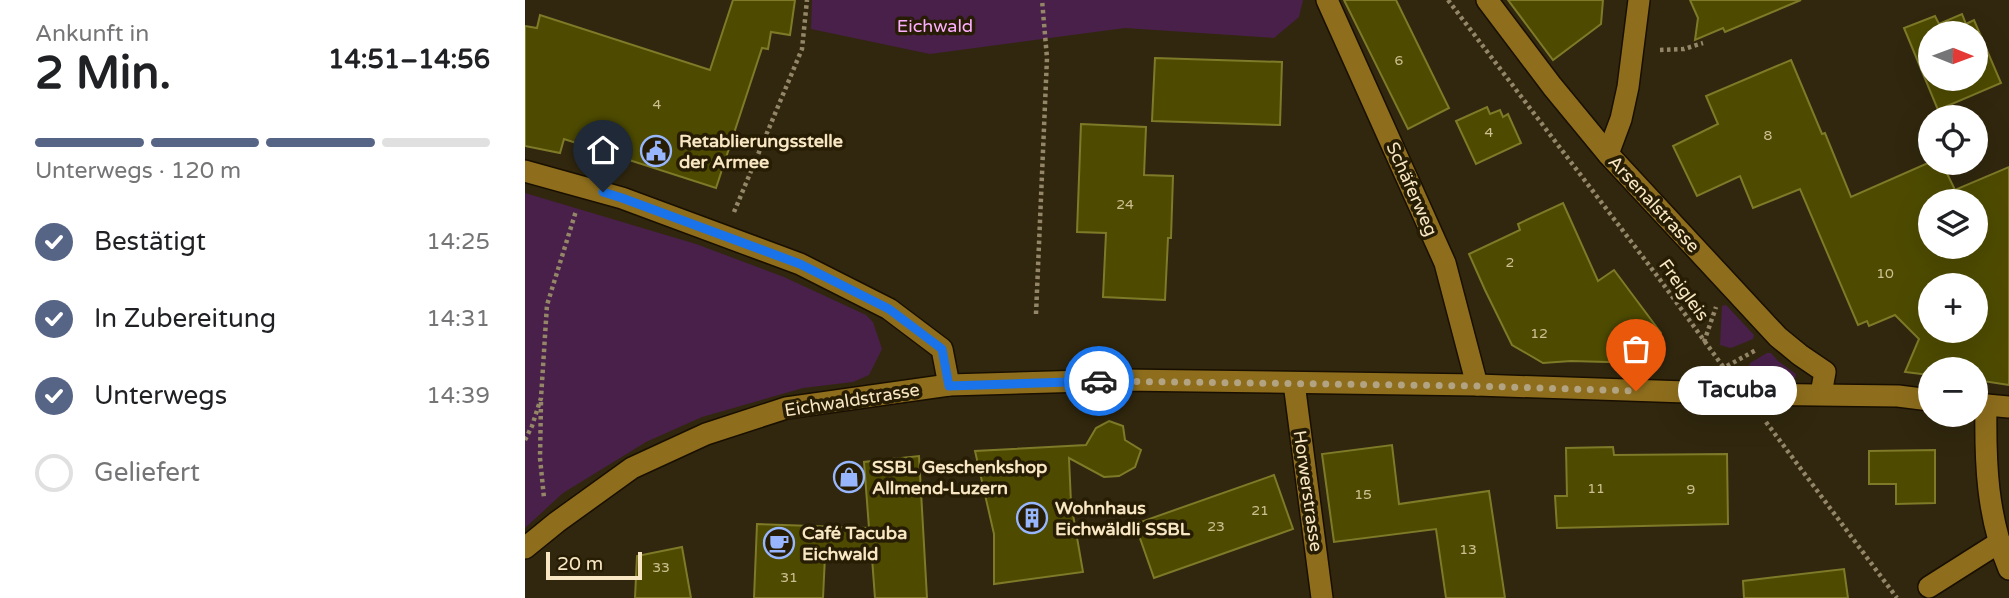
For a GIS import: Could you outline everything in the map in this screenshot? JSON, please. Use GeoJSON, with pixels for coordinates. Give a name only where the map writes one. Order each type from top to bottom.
{"type":"FeatureCollection","features":[{"type":"Feature","properties":{"kind":"street","name":"Schäferweg"},"geometry":{"type":"LineString","coordinates":[[1327,0],[1445,263],[1477,386]]}},
{"type":"Feature","properties":{"kind":"street","name":"Arsenalstrasse"},"geometry":{"type":"LineString","coordinates":[[1487,0],[1608,154],[1778,337],[1825,372],[1821,394]]}},
{"type":"Feature","properties":{"kind":"street"},"geometry":{"type":"LineString","coordinates":[[1608,154],[1621,119],[1628,87],[1639,0]]}},
{"type":"Feature","properties":{"kind":"street"},"geometry":{"type":"LineString","coordinates":[[525,171],[622,198],[800,264],[889,309],[942,349],[949,386]]}},
{"type":"Feature","properties":{"kind":"street","name":"Eichwaldstrasse"},"geometry":{"type":"LineString","coordinates":[[525,548],[632,468],[706,434],[786,408],[949,386],[1122,380],[1477,386],[1918,398]]}},
{"type":"Feature","properties":{"kind":"street","name":"Horwerstrasse"},"geometry":{"type":"LineString","coordinates":[[1294,383],[1322,598]]}},
{"type":"Feature","properties":{"kind":"street"},"geometry":{"type":"LineString","coordinates":[[1988,406],[2009,407]]}},
{"type":"Feature","properties":{"kind":"street"},"geometry":{"type":"LineString","coordinates":[[1983,427],[1990,507],[2009,569]]}},
{"type":"Feature","properties":{"kind":"street"},"geometry":{"type":"LineString","coordinates":[[1929,587],[2000,542]]}},
{"type":"Feature","properties":{"kind":"path"},"geometry":{"type":"LineString","coordinates":[[725,236],[802,49],[807,0]]}},
{"type":"Feature","properties":{"kind":"path"},"geometry":{"type":"LineString","coordinates":[[1036,314],[1047,58],[1042,0]]}},
{"type":"Feature","properties":{"kind":"path","name":"Freigleis"},"geometry":{"type":"LineString","coordinates":[[1448,0],[1897,598]]}},
{"type":"Feature","properties":{"kind":"path"},"geometry":{"type":"LineString","coordinates":[[1658,50],[1684,49],[1703,43]]}},
{"type":"Feature","properties":{"kind":"path"},"geometry":{"type":"LineString","coordinates":[[557,522],[544,502],[540,457],[547,305],[584,187]]}},
{"type":"Feature","properties":{"kind":"path"},"geometry":{"type":"LineString","coordinates":[[1724,368],[1763,346]]}},
{"type":"Feature","properties":{"kind":"path"},"geometry":{"type":"LineString","coordinates":[[525,440],[541,398]]}},
{"type":"Feature","properties":{"kind":"green space","name":"Eichwald"},"geometry":{"type":"Polygon","coordinates":[[[812,0],[1303,0],[1299,17],[1274,38],[1125,28],[930,54],[811,29],[812,0]]]}},
{"type":"Feature","properties":{"kind":"green space"},"geometry":{"type":"Polygon","coordinates":[[[525,193],[696,244],[784,277],[866,315],[873,322],[882,349],[869,375],[853,382],[803,388],[702,417],[646,442],[563,493],[525,528],[525,193]]]}},
{"type":"Feature","properties":{"kind":"green space"},"geometry":{"type":"Polygon","coordinates":[[[1726,305],[1754,335],[1753,339],[1731,348],[1720,345],[1722,306],[1726,305]]]}},
{"type":"Feature","properties":{"kind":"green space"},"geometry":{"type":"Polygon","coordinates":[[[1771,353],[1796,374],[1795,379],[1756,378],[1750,363],[1771,353]]]}},
{"type":"Feature","properties":{"kind":"building"},"geometry":{"type":"Polygon","coordinates":[[[733,0],[795,0],[790,35],[771,32],[768,49],[762,48],[716,188],[564,139],[560,153],[525,146],[525,26],[537,28],[540,15],[710,70],[733,0]]]}},
{"type":"Feature","properties":{"kind":"building"},"geometry":{"type":"Polygon","coordinates":[[[1344,0],[1396,0],[1449,108],[1408,129],[1344,0]]]}},
{"type":"Feature","properties":{"kind":"building"},"geometry":{"type":"Polygon","coordinates":[[[1508,0],[1603,0],[1601,24],[1553,60],[1508,0]]]}},
{"type":"Feature","properties":{"kind":"building"},"geometry":{"type":"Polygon","coordinates":[[[1690,0],[1801,0],[1725,32],[1723,28],[1695,40],[1698,18],[1690,0]]]}},
{"type":"Feature","properties":{"kind":"building"},"geometry":{"type":"Polygon","coordinates":[[[1962,14],[1965,21],[1946,21],[1962,14]]]}},
{"type":"Feature","properties":{"kind":"building"},"geometry":{"type":"Polygon","coordinates":[[[1935,16],[1938,21],[1922,21],[1935,16]]]}},
{"type":"Feature","properties":{"kind":"building"},"geometry":{"type":"Polygon","coordinates":[[[1918,23],[1918,62],[1904,28],[1918,23]]]}},
{"type":"Feature","properties":{"kind":"building"},"geometry":{"type":"Polygon","coordinates":[[[1988,53],[2001,83],[1988,89],[1988,53]]]}},
{"type":"Feature","properties":{"kind":"building"},"geometry":{"type":"Polygon","coordinates":[[[1155,58],[1282,62],[1280,125],[1152,121],[1155,58]]]}},
{"type":"Feature","properties":{"kind":"building"},"geometry":{"type":"Polygon","coordinates":[[[1791,60],[1851,197],[1918,167],[1918,175],[1948,175],[1955,189],[1918,189],[1918,259],[1988,259],[1988,189],[1957,189],[2009,167],[2009,385],[1988,382],[1988,357],[1918,357],[1918,374],[1905,372],[1918,341],[1988,343],[1988,273],[1918,273],[1918,338],[1895,315],[1869,326],[1867,321],[1858,325],[1800,189],[1753,208],[1740,176],[1697,196],[1673,146],[1718,124],[1706,96],[1791,60]]]}},
{"type":"Feature","properties":{"kind":"building"},"geometry":{"type":"Polygon","coordinates":[[[1930,91],[1982,91],[1950,105],[1936,105],[1930,91]]]}},
{"type":"Feature","properties":{"kind":"building"},"geometry":{"type":"Polygon","coordinates":[[[1487,107],[1490,114],[1500,110],[1503,117],[1508,114],[1521,143],[1476,164],[1456,121],[1487,107]]]}},
{"type":"Feature","properties":{"kind":"building"},"geometry":{"type":"Polygon","coordinates":[[[1081,124],[1146,127],[1144,175],[1173,176],[1165,300],[1103,297],[1106,233],[1077,232],[1081,124]]]}},
{"type":"Feature","properties":{"kind":"building"},"geometry":{"type":"Polygon","coordinates":[[[1563,203],[1598,281],[1614,270],[1661,333],[1643,363],[1543,363],[1512,345],[1469,254],[1520,230],[1518,224],[1563,203]]]}},
{"type":"Feature","properties":{"kind":"building","name":"Wohnhaus Eichwäldli SSBL"},"geometry":{"type":"Polygon","coordinates":[[[1109,421],[1123,426],[1125,440],[1141,450],[1135,467],[1119,476],[1104,477],[1069,458],[1071,503],[1083,572],[994,584],[994,534],[975,451],[1086,445],[1096,428],[1109,421]]]}},
{"type":"Feature","properties":{"kind":"building"},"geometry":{"type":"Polygon","coordinates":[[[1392,445],[1399,504],[1489,491],[1505,598],[1446,598],[1436,529],[1334,542],[1322,454],[1392,445]]]}},
{"type":"Feature","properties":{"kind":"building"},"geometry":{"type":"Polygon","coordinates":[[[1613,447],[1614,455],[1727,454],[1728,524],[1557,528],[1555,496],[1567,496],[1566,448],[1613,447]]]}},
{"type":"Feature","properties":{"kind":"building"},"geometry":{"type":"Polygon","coordinates":[[[1935,450],[1935,503],[1896,504],[1896,484],[1869,484],[1869,451],[1935,450]]]}},
{"type":"Feature","properties":{"kind":"building"},"geometry":{"type":"Polygon","coordinates":[[[919,456],[927,598],[875,598],[872,558],[825,556],[823,598],[754,598],[757,524],[869,528],[864,462],[919,456]]]}},
{"type":"Feature","properties":{"kind":"building"},"geometry":{"type":"Polygon","coordinates":[[[1274,475],[1293,529],[1154,578],[1135,524],[1274,475]]]}},
{"type":"Feature","properties":{"kind":"building"},"geometry":{"type":"Polygon","coordinates":[[[682,547],[691,598],[635,598],[637,556],[682,547]]]}},
{"type":"Feature","properties":{"kind":"building"},"geometry":{"type":"Polygon","coordinates":[[[1844,569],[1848,598],[1744,598],[1743,581],[1844,569]]]}},
{"type":"Feature","properties":{"kind":"way so far"},"geometry":{"type":"LineString","coordinates":[[1099,381],[1636,391]]}},
{"type":"Feature","properties":{"kind":"place","name":"Retablierungsstelle der Armee"},"geometry":{"type":"Point","coordinates":[656,151]}},
{"type":"Feature","properties":{"kind":"place","name":"Tacuba"},"geometry":{"type":"Point","coordinates":[1636,391]}},
{"type":"Feature","properties":{"kind":"place","name":"SSBL Geschenkshop Allmend-Luzern"},"geometry":{"type":"Point","coordinates":[849,477]}},
{"type":"Feature","properties":{"kind":"place","name":"Wohnhaus Eichwäldli SSBL"},"geometry":{"type":"Point","coordinates":[1032,518]}},
{"type":"Feature","properties":{"kind":"place","name":"Café Tacuba Eichwald"},"geometry":{"type":"Point","coordinates":[779,543]}},
{"type":"Feature","properties":{"kind":"route"},"geometry":{"type":"LineString","coordinates":[[603,192],[800,264],[889,309],[942,349],[949,386],[1099,381]]}}]}
